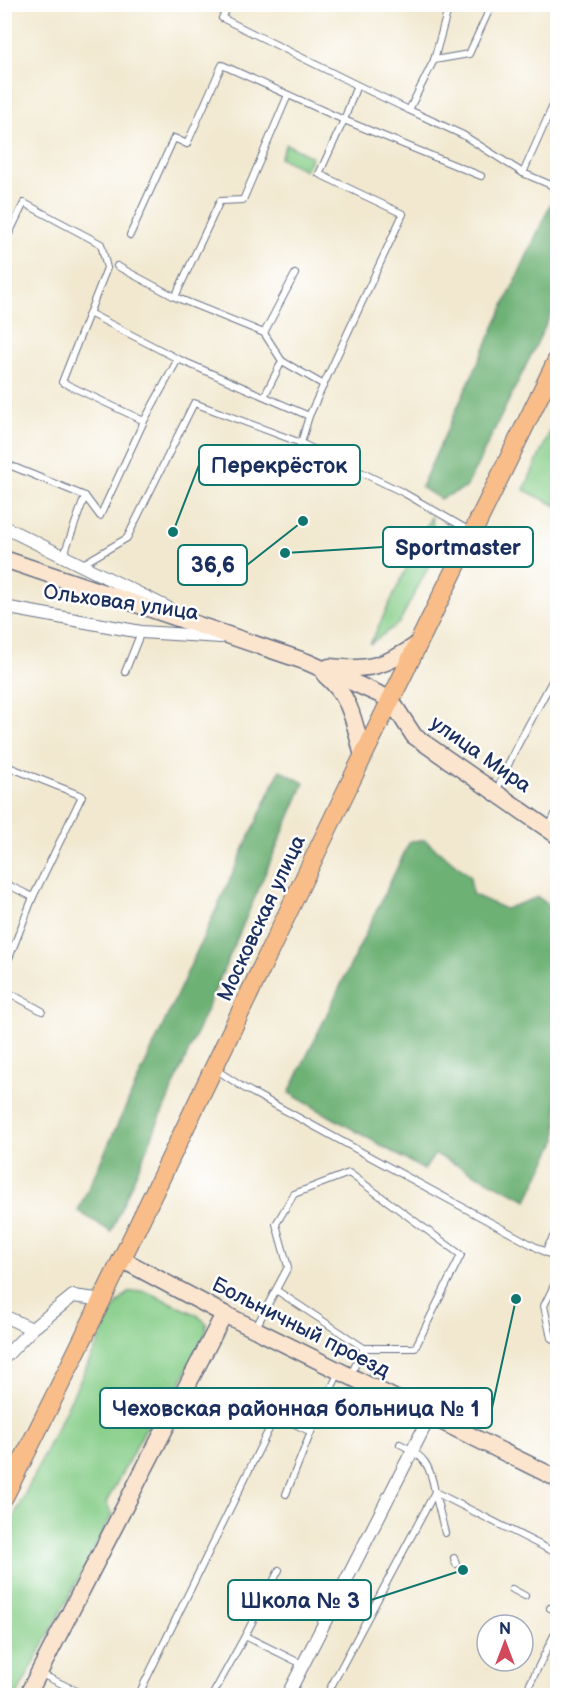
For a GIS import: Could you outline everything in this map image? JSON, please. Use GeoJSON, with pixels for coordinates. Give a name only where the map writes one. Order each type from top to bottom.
{"type":"FeatureCollection","features":[{"type":"Feature","properties":{"kind":"main road","name":"Московская улица"},"geometry":{"type":"LineString","coordinates":[[4,1497],[104,1300],[390,699],[475,533],[558,358]]}},
{"type":"Feature","properties":{"kind":"street","name":"Ольховая улица"},"geometry":{"type":"LineString","coordinates":[[4,527],[231,638]]}},
{"type":"Feature","properties":{"kind":"street","name":"Ольховая улица"},"geometry":{"type":"LineString","coordinates":[[4,559],[316,666],[390,699]]}},
{"type":"Feature","properties":{"kind":"street","name":"Ольховая улица"},"geometry":{"type":"LineString","coordinates":[[4,607],[141,632],[231,638]]}},
{"type":"Feature","properties":{"kind":"street"},"geometry":{"type":"LineString","coordinates":[[316,666],[350,669],[373,667],[396,660],[418,645]]}},
{"type":"Feature","properties":{"kind":"street"},"geometry":{"type":"LineString","coordinates":[[316,666],[340,688],[351,708],[363,756]]}},
{"type":"Feature","properties":{"kind":"street","name":"улица Мира"},"geometry":{"type":"LineString","coordinates":[[390,699],[414,736],[554,834]]}},
{"type":"Feature","properties":{"kind":"street"},"geometry":{"type":"LineString","coordinates":[[554,834],[558,815]]}},
{"type":"Feature","properties":{"kind":"street","name":"Больничный проезд"},"geometry":{"type":"LineString","coordinates":[[123,1260],[344,1375],[558,1479]]}},
{"type":"Feature","properties":{"kind":"street"},"geometry":{"type":"LineString","coordinates":[[4,1358],[32,1329],[74,1296],[104,1300]]}},
{"type":"Feature","properties":{"kind":"street"},"geometry":{"type":"LineString","coordinates":[[27,1695],[224,1314]]}},
{"type":"Feature","properties":{"kind":"street"},"geometry":{"type":"LineString","coordinates":[[4,1316],[32,1329]]}},
{"type":"Feature","properties":{"kind":"street"},"geometry":{"type":"LineString","coordinates":[[287,1695],[430,1416]]}},
{"type":"Feature","properties":{"kind":"lane"},"geometry":{"type":"LineString","coordinates":[[229,4],[222,18],[357,86],[463,135],[523,173],[558,188]]}},
{"type":"Feature","properties":{"kind":"lane"},"geometry":{"type":"LineString","coordinates":[[409,110],[434,60],[448,9],[439,4]]}},
{"type":"Feature","properties":{"kind":"lane"},"geometry":{"type":"LineString","coordinates":[[434,60],[469,54],[492,4]]}},
{"type":"Feature","properties":{"kind":"lane"},"geometry":{"type":"LineString","coordinates":[[130,235],[174,138],[187,144],[222,65],[344,120],[481,176]]}},
{"type":"Feature","properties":{"kind":"lane"},"geometry":{"type":"LineString","coordinates":[[301,443],[309,416],[404,214],[320,174],[357,86]]}},
{"type":"Feature","properties":{"kind":"lane"},"geometry":{"type":"LineString","coordinates":[[523,173],[558,94]]}},
{"type":"Feature","properties":{"kind":"lane"},"geometry":{"type":"LineString","coordinates":[[176,297],[220,201],[243,200],[288,95]]}},
{"type":"Feature","properties":{"kind":"lane"},"geometry":{"type":"LineString","coordinates":[[4,244],[24,203],[101,244],[107,268],[62,382],[144,421]]}},
{"type":"Feature","properties":{"kind":"lane"},"geometry":{"type":"LineString","coordinates":[[117,266],[176,297],[264,333],[282,361],[324,385]]}},
{"type":"Feature","properties":{"kind":"lane"},"geometry":{"type":"LineString","coordinates":[[264,333],[295,274]]}},
{"type":"Feature","properties":{"kind":"lane"},"geometry":{"type":"LineString","coordinates":[[88,313],[178,359],[309,416]]}},
{"type":"Feature","properties":{"kind":"lane"},"geometry":{"type":"LineString","coordinates":[[4,464],[85,496],[100,516],[144,421],[178,359]]}},
{"type":"Feature","properties":{"kind":"lane"},"geometry":{"type":"LineString","coordinates":[[265,395],[282,361]]}},
{"type":"Feature","properties":{"kind":"lane"},"geometry":{"type":"LineString","coordinates":[[80,566],[127,538],[194,403],[301,443],[404,493],[475,533]]}},
{"type":"Feature","properties":{"kind":"lane"},"geometry":{"type":"LineString","coordinates":[[63,557],[85,496]]}},
{"type":"Feature","properties":{"kind":"lane"},"geometry":{"type":"LineString","coordinates":[[125,672],[141,632]]}},
{"type":"Feature","properties":{"kind":"lane"},"geometry":{"type":"LineString","coordinates":[[496,793],[514,752],[558,670]]}},
{"type":"Feature","properties":{"kind":"lane"},"geometry":{"type":"LineString","coordinates":[[4,765],[82,796],[33,897],[4,972]]}},
{"type":"Feature","properties":{"kind":"lane"},"geometry":{"type":"LineString","coordinates":[[4,884],[33,897]]}},
{"type":"Feature","properties":{"kind":"lane"},"geometry":{"type":"LineString","coordinates":[[4,990],[42,1011]]}},
{"type":"Feature","properties":{"kind":"lane"},"geometry":{"type":"LineString","coordinates":[[214,1069],[244,1088],[287,1109],[558,1258]]}},
{"type":"Feature","properties":{"kind":"lane"},"geometry":{"type":"LineString","coordinates":[[255,1330],[288,1267],[276,1224],[294,1194],[349,1173],[461,1255],[415,1348],[364,1348],[276,1290]]}},
{"type":"Feature","properties":{"kind":"lane"},"geometry":{"type":"LineString","coordinates":[[544,1252],[558,1228]]}},
{"type":"Feature","properties":{"kind":"lane"},"geometry":{"type":"LineString","coordinates":[[558,1277],[544,1306],[551,1338],[558,1341]]}},
{"type":"Feature","properties":{"kind":"lane"},"geometry":{"type":"LineString","coordinates":[[286,1494],[311,1432],[344,1375],[364,1348]]}},
{"type":"Feature","properties":{"kind":"lane"},"geometry":{"type":"LineString","coordinates":[[138,1695],[276,1415],[311,1432]]}},
{"type":"Feature","properties":{"kind":"lane"},"geometry":{"type":"LineString","coordinates":[[400,1444],[414,1451],[425,1463],[445,1533]]}},
{"type":"Feature","properties":{"kind":"lane"},"geometry":{"type":"LineString","coordinates":[[435,1492],[558,1554]]}},
{"type":"Feature","properties":{"kind":"lane"},"geometry":{"type":"LineString","coordinates":[[326,1695],[435,1492]]}},
{"type":"Feature","properties":{"kind":"lane"},"geometry":{"type":"LineString","coordinates":[[212,1695],[279,1570]]}},
{"type":"Feature","properties":{"kind":"lane"},"geometry":{"type":"LineString","coordinates":[[512,1589],[525,1596]]}},
{"type":"Feature","properties":{"kind":"lane"},"geometry":{"type":"LineString","coordinates":[[550,1608],[558,1611]]}},
{"type":"Feature","properties":{"kind":"lane"},"geometry":{"type":"LineString","coordinates":[[524,1695],[558,1628]]}},
{"type":"Feature","properties":{"kind":"lane"},"geometry":{"type":"LineString","coordinates":[[245,1636],[304,1665]]}},
{"type":"Feature","properties":{"kind":"lane"},"geometry":{"type":"LineString","coordinates":[[39,1673],[87,1695]]}},
{"type":"Feature","properties":{"kind":"green space"},"geometry":{"type":"Polygon","coordinates":[[[286,144],[312,157],[305,170],[280,158],[286,144]]]}},
{"type":"Feature","properties":{"kind":"green space"},"geometry":{"type":"Polygon","coordinates":[[[557,201],[557,302],[466,488],[440,499],[421,487],[550,205],[557,201]]]}},
{"type":"Feature","properties":{"kind":"green space"},"geometry":{"type":"Polygon","coordinates":[[[557,416],[557,506],[524,490],[557,416]]]}},
{"type":"Feature","properties":{"kind":"green space"},"geometry":{"type":"Polygon","coordinates":[[[431,517],[438,549],[399,623],[370,644],[431,517]]]}},
{"type":"Feature","properties":{"kind":"green space"},"geometry":{"type":"Polygon","coordinates":[[[280,770],[304,783],[111,1232],[78,1211],[280,770]]]}},
{"type":"Feature","properties":{"kind":"green space"},"geometry":{"type":"Polygon","coordinates":[[[425,840],[470,876],[472,894],[505,909],[538,897],[557,911],[557,1139],[527,1200],[435,1154],[424,1170],[289,1093],[410,841],[425,840]]]}},
{"type":"Feature","properties":{"kind":"green space"},"geometry":{"type":"Polygon","coordinates":[[[145,1291],[197,1315],[206,1323],[206,1333],[159,1424],[146,1428],[106,1503],[112,1515],[17,1695],[5,1695],[4,1537],[117,1304],[129,1292],[145,1291]]]}},
{"type":"Feature","properties":{"kind":"place","name":"36,6"},"geometry":{"type":"Point","coordinates":[303,521]}},
{"type":"Feature","properties":{"kind":"place","name":"Перекрёсток"},"geometry":{"type":"Point","coordinates":[173,532]}},
{"type":"Feature","properties":{"kind":"place","name":"Sportmaster"},"geometry":{"type":"Point","coordinates":[285,553]}},
{"type":"Feature","properties":{"kind":"place","name":"Чеховская районная больница № 1"},"geometry":{"type":"Point","coordinates":[516,1299]}},
{"type":"Feature","properties":{"kind":"place","name":"Школа № 3"},"geometry":{"type":"Point","coordinates":[463,1570]}}]}
